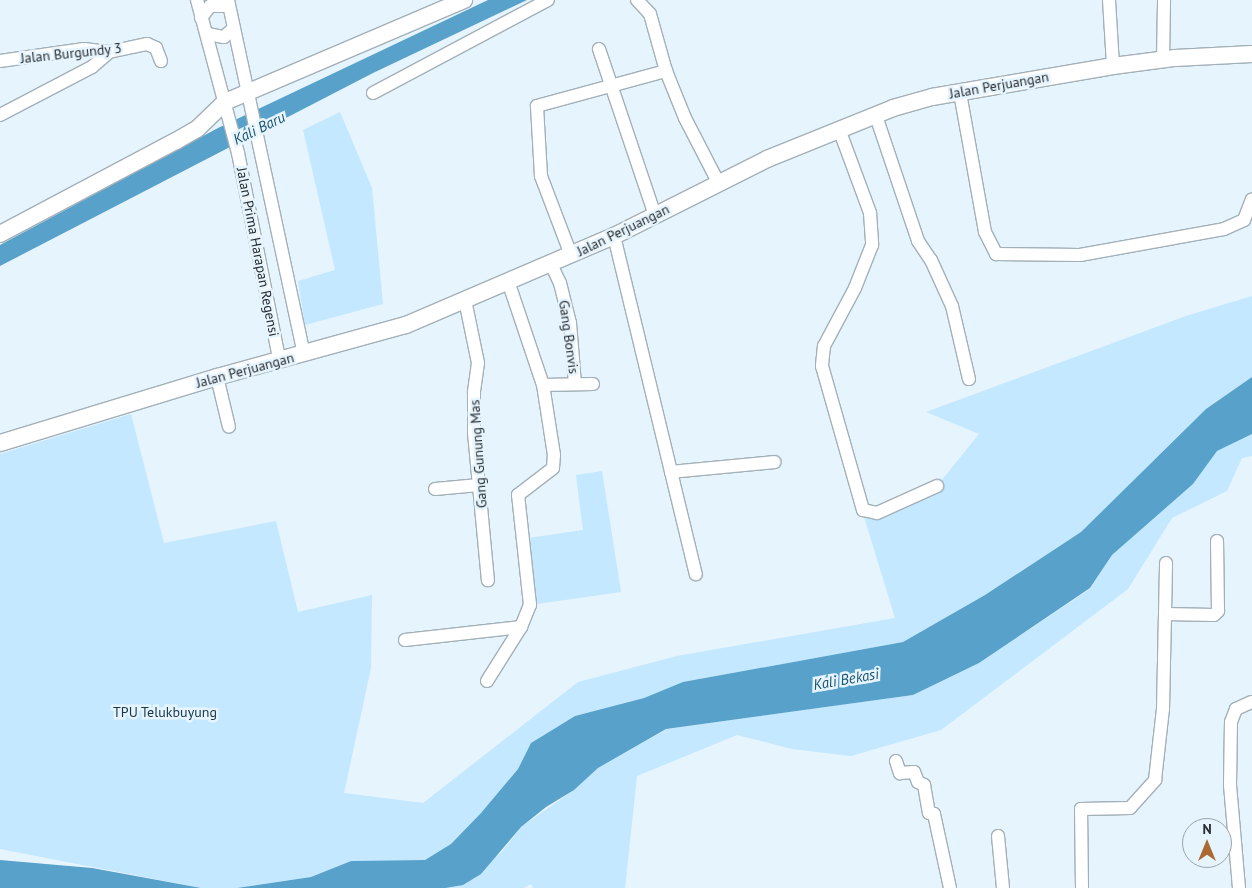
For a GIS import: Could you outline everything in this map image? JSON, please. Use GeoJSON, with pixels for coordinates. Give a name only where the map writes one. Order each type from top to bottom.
{"type":"FeatureCollection","features":[{"type":"Feature","properties":{"kind":"main road"},"geometry":{"type":"LineString","coordinates":[[0,234],[176,142],[197,129],[225,102],[464,0]]}},
{"type":"Feature","properties":{"kind":"main road","name":"Jalan Perjuangan"},"geometry":{"type":"LineString","coordinates":[[0,443],[279,359],[385,332],[551,264],[614,236],[767,159],[893,108],[960,92],[1113,66],[1163,60],[1252,54]]}},
{"type":"Feature","properties":{"kind":"street","name":"Jalan Prima Harapan Regensi"},"geometry":{"type":"LineString","coordinates":[[197,0],[201,18],[208,34],[238,153],[279,359]]}},
{"type":"Feature","properties":{"kind":"street"},"geometry":{"type":"LineString","coordinates":[[373,94],[548,0]]}},
{"type":"Feature","properties":{"kind":"street"},"geometry":{"type":"LineString","coordinates":[[637,0],[650,14],[666,71],[688,126],[719,184]]}},
{"type":"Feature","properties":{"kind":"street"},"geometry":{"type":"LineString","coordinates":[[1109,0],[1113,66]]}},
{"type":"Feature","properties":{"kind":"street"},"geometry":{"type":"LineString","coordinates":[[1163,60],[1164,0]]}},
{"type":"Feature","properties":{"kind":"street","name":"Jalan Prima Harapan Regensi"},"geometry":{"type":"LineString","coordinates":[[228,3],[304,354]]}},
{"type":"Feature","properties":{"kind":"street"},"geometry":{"type":"LineString","coordinates":[[201,18],[210,6],[228,3]]}},
{"type":"Feature","properties":{"kind":"street"},"geometry":{"type":"LineString","coordinates":[[208,34],[224,37],[234,28]]}},
{"type":"Feature","properties":{"kind":"street","name":"Jalan Burgundy 3"},"geometry":{"type":"LineString","coordinates":[[0,61],[84,50],[109,52],[147,44],[156,48],[162,61]]}},
{"type":"Feature","properties":{"kind":"street"},"geometry":{"type":"LineString","coordinates":[[599,50],[655,215]]}},
{"type":"Feature","properties":{"kind":"street"},"geometry":{"type":"LineString","coordinates":[[0,115],[92,67],[109,52]]}},
{"type":"Feature","properties":{"kind":"street"},"geometry":{"type":"LineString","coordinates":[[571,255],[540,176],[535,112],[540,104],[610,84],[666,71]]}},
{"type":"Feature","properties":{"kind":"street"},"geometry":{"type":"LineString","coordinates":[[960,92],[985,232],[996,254],[1080,255],[1224,229],[1244,220],[1252,199]]}},
{"type":"Feature","properties":{"kind":"street"},"geometry":{"type":"LineString","coordinates":[[876,116],[918,241],[931,260],[957,318],[969,379]]}},
{"type":"Feature","properties":{"kind":"street"},"geometry":{"type":"LineString","coordinates":[[839,129],[870,213],[872,245],[856,288],[824,346],[822,366],[863,510],[877,513],[937,486]]}},
{"type":"Feature","properties":{"kind":"street"},"geometry":{"type":"LineString","coordinates":[[614,236],[696,574]]}},
{"type":"Feature","properties":{"kind":"street","name":"Gang Bonvis"},"geometry":{"type":"LineString","coordinates":[[551,264],[560,283],[570,323],[575,384]]}},
{"type":"Feature","properties":{"kind":"street"},"geometry":{"type":"LineString","coordinates":[[487,681],[521,627],[530,605],[518,495],[553,468],[554,455],[543,385],[508,281]]}},
{"type":"Feature","properties":{"kind":"street","name":"Gang Gunung Mas"},"geometry":{"type":"LineString","coordinates":[[465,300],[478,363],[473,413],[488,580]]}},
{"type":"Feature","properties":{"kind":"street"},"geometry":{"type":"LineString","coordinates":[[217,377],[229,427]]}},
{"type":"Feature","properties":{"kind":"street"},"geometry":{"type":"LineString","coordinates":[[543,385],[593,384]]}},
{"type":"Feature","properties":{"kind":"street"},"geometry":{"type":"LineString","coordinates":[[671,472],[775,462]]}},
{"type":"Feature","properties":{"kind":"street"},"geometry":{"type":"LineString","coordinates":[[435,489],[479,485]]}},
{"type":"Feature","properties":{"kind":"street"},"geometry":{"type":"LineString","coordinates":[[1165,614],[1214,615],[1218,612],[1217,540]]}},
{"type":"Feature","properties":{"kind":"street"},"geometry":{"type":"LineString","coordinates":[[1082,888],[1082,809],[1130,808],[1155,780],[1164,709],[1166,563]]}},
{"type":"Feature","properties":{"kind":"street"},"geometry":{"type":"LineString","coordinates":[[405,640],[521,627]]}},
{"type":"Feature","properties":{"kind":"street"},"geometry":{"type":"LineString","coordinates":[[1239,888],[1230,785],[1231,722],[1236,709],[1252,702]]}},
{"type":"Feature","properties":{"kind":"street"},"geometry":{"type":"LineString","coordinates":[[896,762],[900,773],[914,772],[918,782],[924,785],[929,813],[934,814],[950,888]]}},
{"type":"Feature","properties":{"kind":"street"},"geometry":{"type":"LineString","coordinates":[[998,836],[1003,888]]}},
{"type":"Feature","properties":{"kind":"green space"},"geometry":{"type":"Polygon","coordinates":[[[340,112],[372,188],[383,304],[305,325],[298,281],[335,270],[303,130],[340,112]]]}},
{"type":"Feature","properties":{"kind":"green space","name":"TPU Telukbuyung"},"geometry":{"type":"Polygon","coordinates":[[[1252,296],[1252,377],[1206,409],[1081,532],[985,595],[903,642],[684,682],[644,698],[575,716],[531,743],[518,769],[481,813],[451,844],[425,860],[351,861],[311,877],[237,888],[201,888],[0,849],[0,454],[131,414],[164,543],[276,521],[298,612],[372,595],[371,668],[344,793],[423,803],[578,682],[677,656],[895,618],[861,507],[866,513],[937,486],[979,434],[926,412],[1186,316],[1252,296]]]}},
{"type":"Feature","properties":{"kind":"green space"},"geometry":{"type":"Polygon","coordinates":[[[1252,434],[1252,456],[1242,458],[1227,491],[1172,518],[1128,589],[941,730],[851,756],[792,749],[737,735],[637,776],[625,888],[533,888],[531,884],[524,888],[445,888],[501,853],[521,827],[574,790],[598,768],[667,729],[913,695],[979,663],[1090,589],[1112,555],[1193,484],[1217,451],[1252,434]]]}},
{"type":"Feature","properties":{"kind":"green space"},"geometry":{"type":"Polygon","coordinates":[[[602,471],[621,592],[530,605],[521,539],[583,530],[576,475],[602,471]]]}},
{"type":"Feature","properties":{"kind":"water","name":"Kali Baru"},"geometry":{"type":"Polygon","coordinates":[[[488,0],[527,0],[373,73],[0,266],[0,245],[218,128],[488,0]]]}},
{"type":"Feature","properties":{"kind":"water","name":"Kali Bekasi"},"geometry":{"type":"Polygon","coordinates":[[[1252,377],[1252,434],[1217,451],[1193,484],[1112,555],[1090,588],[979,663],[913,695],[666,729],[598,768],[574,790],[546,807],[521,827],[481,874],[463,885],[445,888],[237,888],[311,877],[351,861],[425,860],[451,844],[481,813],[518,769],[531,743],[575,716],[644,698],[683,682],[903,642],[985,595],[1081,532],[1206,409],[1252,377]]]}},
{"type":"Feature","properties":{"kind":"water"},"geometry":{"type":"Polygon","coordinates":[[[0,860],[92,868],[201,888],[0,888],[0,860]]]}}]}
